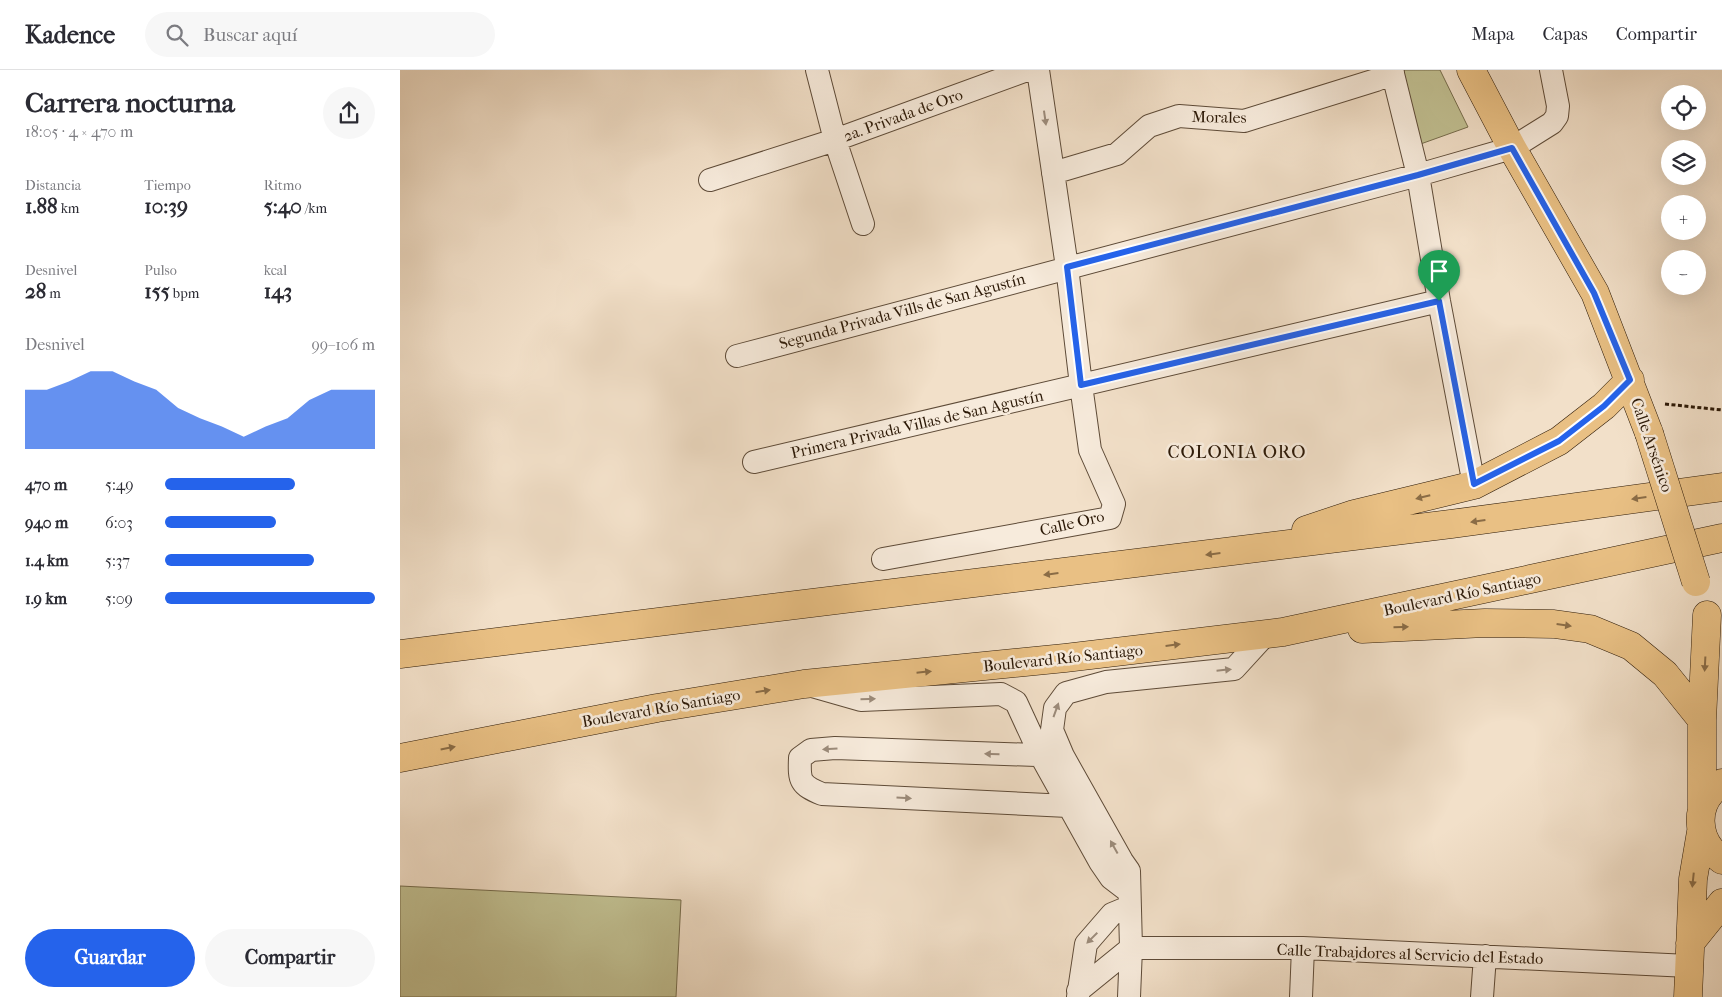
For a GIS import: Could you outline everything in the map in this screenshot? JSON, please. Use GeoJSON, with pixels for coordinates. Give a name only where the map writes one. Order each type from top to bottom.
{"type":"FeatureCollection","features":[{"type":"Feature","properties":{"kind":"main road","name":"Calle Arsénico"},"geometry":{"type":"LineString","coordinates":[[1470,70],[1594,293],[1649,433],[1707,615],[1722,648]]}},
{"type":"Feature","properties":{"kind":"main road"},"geometry":{"type":"LineString","coordinates":[[1254,548],[1354,514],[1474,484],[1559,441],[1604,406],[1633,390]]}},
{"type":"Feature","properties":{"kind":"main road"},"geometry":{"type":"LineString","coordinates":[[400,654],[1451,524],[1722,487]]}},
{"type":"Feature","properties":{"kind":"main road","name":"Boulevard Río Santiago"},"geometry":{"type":"LineString","coordinates":[[400,758],[657,708],[804,684],[1065,658],[1274,633],[1722,538]]}},
{"type":"Feature","properties":{"kind":"main road","name":"Calle Arsénico"},"geometry":{"type":"LineString","coordinates":[[1702,821],[1702,720],[1707,615]]}},
{"type":"Feature","properties":{"kind":"main road"},"geometry":{"type":"LineString","coordinates":[[1274,633],[1485,623],[1554,624],[1590,628],[1631,646],[1665,674],[1702,720]]}},
{"type":"Feature","properties":{"kind":"main road"},"geometry":{"type":"LineString","coordinates":[[1688,997],[1693,879],[1702,821],[1707,797],[1716,787],[1722,784]]}},
{"type":"Feature","properties":{"kind":"main road"},"geometry":{"type":"LineString","coordinates":[[1702,821],[1706,845],[1714,855],[1722,860]]}},
{"type":"Feature","properties":{"kind":"main road"},"geometry":{"type":"LineString","coordinates":[[1691,948],[1722,903]]}},
{"type":"Feature","properties":{"kind":"main road"},"geometry":{"type":"LineString","coordinates":[[1691,948],[1722,923]]}},
{"type":"Feature","properties":{"kind":"street","name":"2a. Privada de Oro"},"geometry":{"type":"LineString","coordinates":[[817,70],[835,140]]}},
{"type":"Feature","properties":{"kind":"street","name":"2a. Privada de Oro"},"geometry":{"type":"LineString","coordinates":[[710,180],[835,140],[1027,70]]}},
{"type":"Feature","properties":{"kind":"street","name":"Calle Oro"},"geometry":{"type":"LineString","coordinates":[[883,559],[1110,518],[1114,504],[1090,450],[1067,267],[1038,70]]}},
{"type":"Feature","properties":{"kind":"street"},"geometry":{"type":"LineString","coordinates":[[1067,267],[1418,175],[1512,148],[1552,124],[1557,116],[1558,106],[1551,70]]}},
{"type":"Feature","properties":{"kind":"street"},"geometry":{"type":"LineString","coordinates":[[1393,71],[1418,175],[1439,301],[1474,484]]}},
{"type":"Feature","properties":{"kind":"street","name":"Morales"},"geometry":{"type":"LineString","coordinates":[[1053,173],[1117,154],[1149,126],[1179,116],[1244,121],[1376,80],[1393,71]]}},
{"type":"Feature","properties":{"kind":"street"},"geometry":{"type":"LineString","coordinates":[[835,140],[863,224]]}},
{"type":"Feature","properties":{"kind":"street","name":"Segunda Privada Vills de San Agustín"},"geometry":{"type":"LineString","coordinates":[[737,356],[1067,267]]}},
{"type":"Feature","properties":{"kind":"street","name":"Primera Privada Villas de San Agustín"},"geometry":{"type":"LineString","coordinates":[[754,462],[1439,301]]}},
{"type":"Feature","properties":{"kind":"street"},"geometry":{"type":"LineString","coordinates":[[1129,997],[1131,948],[1128,899],[1129,871],[1064,756],[1052,730],[1055,708],[1066,693],[1106,682],[1234,669],[1274,633]]}},
{"type":"Feature","properties":{"kind":"street"},"geometry":{"type":"LineString","coordinates":[[804,684],[861,700],[1002,694],[1016,702],[1041,756],[1068,806],[1100,862],[1128,899]]}},
{"type":"Feature","properties":{"kind":"street"},"geometry":{"type":"LineString","coordinates":[[1064,756],[835,748],[811,750],[800,758],[799,775],[807,788],[822,794],[1068,806]]}},
{"type":"Feature","properties":{"kind":"street"},"geometry":{"type":"LineString","coordinates":[[1078,994],[1086,944],[1128,899]]}},
{"type":"Feature","properties":{"kind":"street"},"geometry":{"type":"LineString","coordinates":[[1078,994],[1131,948]]}},
{"type":"Feature","properties":{"kind":"street","name":"Calle Trabajdores al Servicio del Estado"},"geometry":{"type":"LineString","coordinates":[[1131,948],[1303,948],[1484,956],[1691,948]]}},
{"type":"Feature","properties":{"kind":"street"},"geometry":{"type":"LineString","coordinates":[[1300,997],[1303,948]]}},
{"type":"Feature","properties":{"kind":"street"},"geometry":{"type":"LineString","coordinates":[[1482,997],[1484,956]]}},
{"type":"Feature","properties":{"kind":"path"},"geometry":{"type":"LineString","coordinates":[[1633,390],[1722,410]]}},
{"type":"Feature","properties":{"kind":"shaded area"},"geometry":{"type":"Polygon","coordinates":[[[1397,70],[1440,70],[1468,127],[1415,146],[1397,70]]]}},
{"type":"Feature","properties":{"kind":"shaded area"},"geometry":{"type":"Polygon","coordinates":[[[400,886],[681,900],[676,997],[400,997],[400,886]]]}},
{"type":"Feature","properties":{"kind":"district","name":"COLONIA ORO"},"geometry":{"type":"Point","coordinates":[1237,452]}},
{"type":"Feature","properties":{"kind":"route"},"geometry":{"type":"LineString","coordinates":[[1512,148],[1594,293],[1630,380],[1604,406],[1559,441],[1474,484],[1439,301],[1081,385],[1067,267],[1418,175],[1512,148]]}}]}
